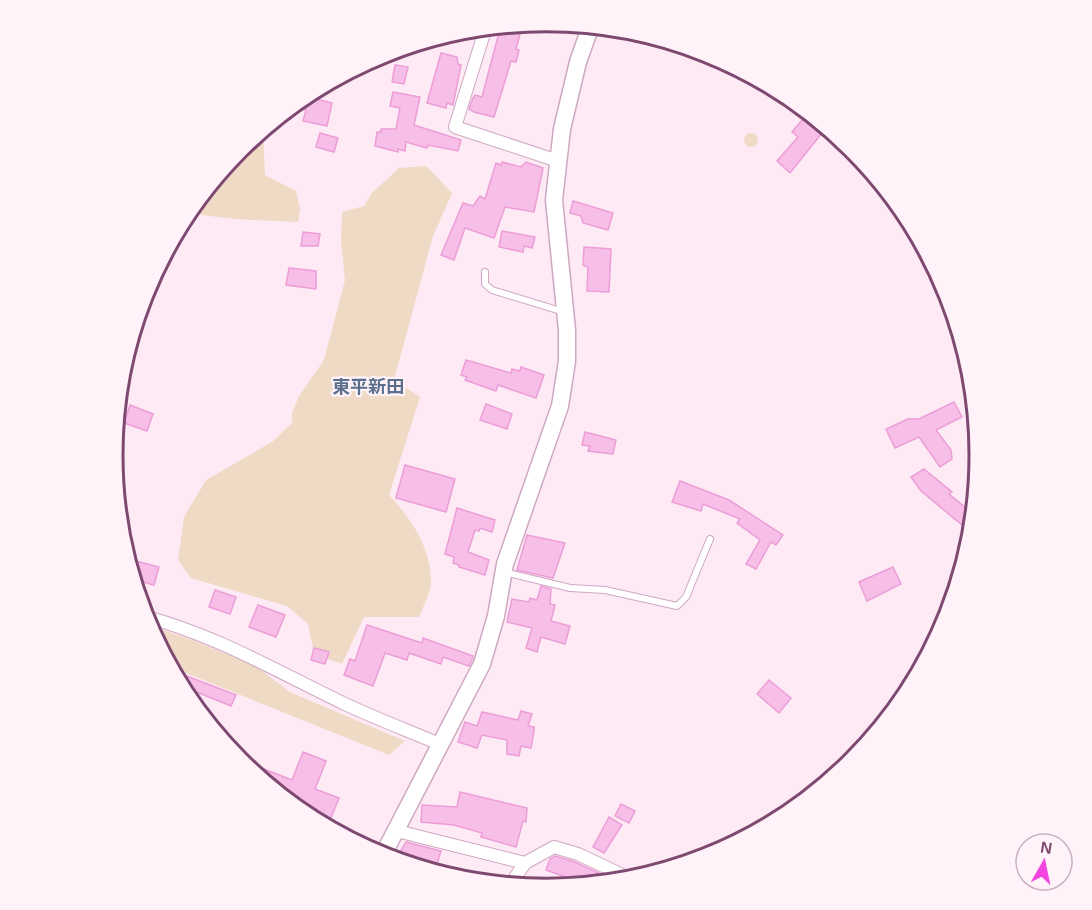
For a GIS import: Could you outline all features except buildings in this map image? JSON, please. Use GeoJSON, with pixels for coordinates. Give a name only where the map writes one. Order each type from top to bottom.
{"type":"FeatureCollection","features":[{"type":"Feature","properties":{"kind":"street"},"geometry":{"type":"LineString","coordinates":[[388,847],[482,664],[496,616],[503,572],[560,406],[567,361],[565,312],[554,200],[562,129],[578,62],[588,34]]}},
{"type":"Feature","properties":{"kind":"street"},"geometry":{"type":"LineString","coordinates":[[483,36],[455,127],[558,161]]}},
{"type":"Feature","properties":{"kind":"street"},"geometry":{"type":"LineString","coordinates":[[156,619],[185,627],[251,655],[352,707],[442,745]]}},
{"type":"Feature","properties":{"kind":"street"},"geometry":{"type":"LineString","coordinates":[[397,831],[525,863]]}},
{"type":"Feature","properties":{"kind":"street"},"geometry":{"type":"LineString","coordinates":[[515,878],[525,863],[546,849],[561,848],[616,872]]}},
{"type":"Feature","properties":{"kind":"lane"},"geometry":{"type":"LineString","coordinates":[[485,272],[485,284],[492,290],[565,312]]}},
{"type":"Feature","properties":{"kind":"lane"},"geometry":{"type":"LineString","coordinates":[[503,572],[570,588],[605,590],[677,606],[686,597],[710,539]]}},
{"type":"Feature","properties":{"kind":"shaded area"},"geometry":{"type":"Polygon","coordinates":[[[751,133],[756,135],[758,140],[756,145],[751,147],[746,145],[744,140],[746,135],[751,133]]]}},
{"type":"Feature","properties":{"kind":"shaded area"},"geometry":{"type":"Polygon","coordinates":[[[263,140],[265,175],[296,191],[300,209],[298,222],[234,219],[198,214],[228,176],[263,140]]]}},
{"type":"Feature","properties":{"kind":"shaded area"},"geometry":{"type":"Polygon","coordinates":[[[426,166],[452,193],[433,236],[394,380],[420,397],[389,495],[412,524],[424,545],[428,557],[431,585],[419,617],[364,617],[342,664],[314,654],[308,624],[287,606],[191,578],[178,560],[184,517],[206,480],[272,442],[292,423],[292,413],[299,396],[324,360],[345,280],[341,241],[342,212],[364,206],[372,193],[399,168],[426,166]]]}},
{"type":"Feature","properties":{"kind":"shaded area"},"geometry":{"type":"Polygon","coordinates":[[[160,629],[193,640],[257,667],[290,692],[405,741],[389,755],[182,671],[160,629]]]}},
{"type":"Feature","properties":{"kind":"district","name":"東平新田"},"geometry":{"type":"Point","coordinates":[368,387]}}]}
